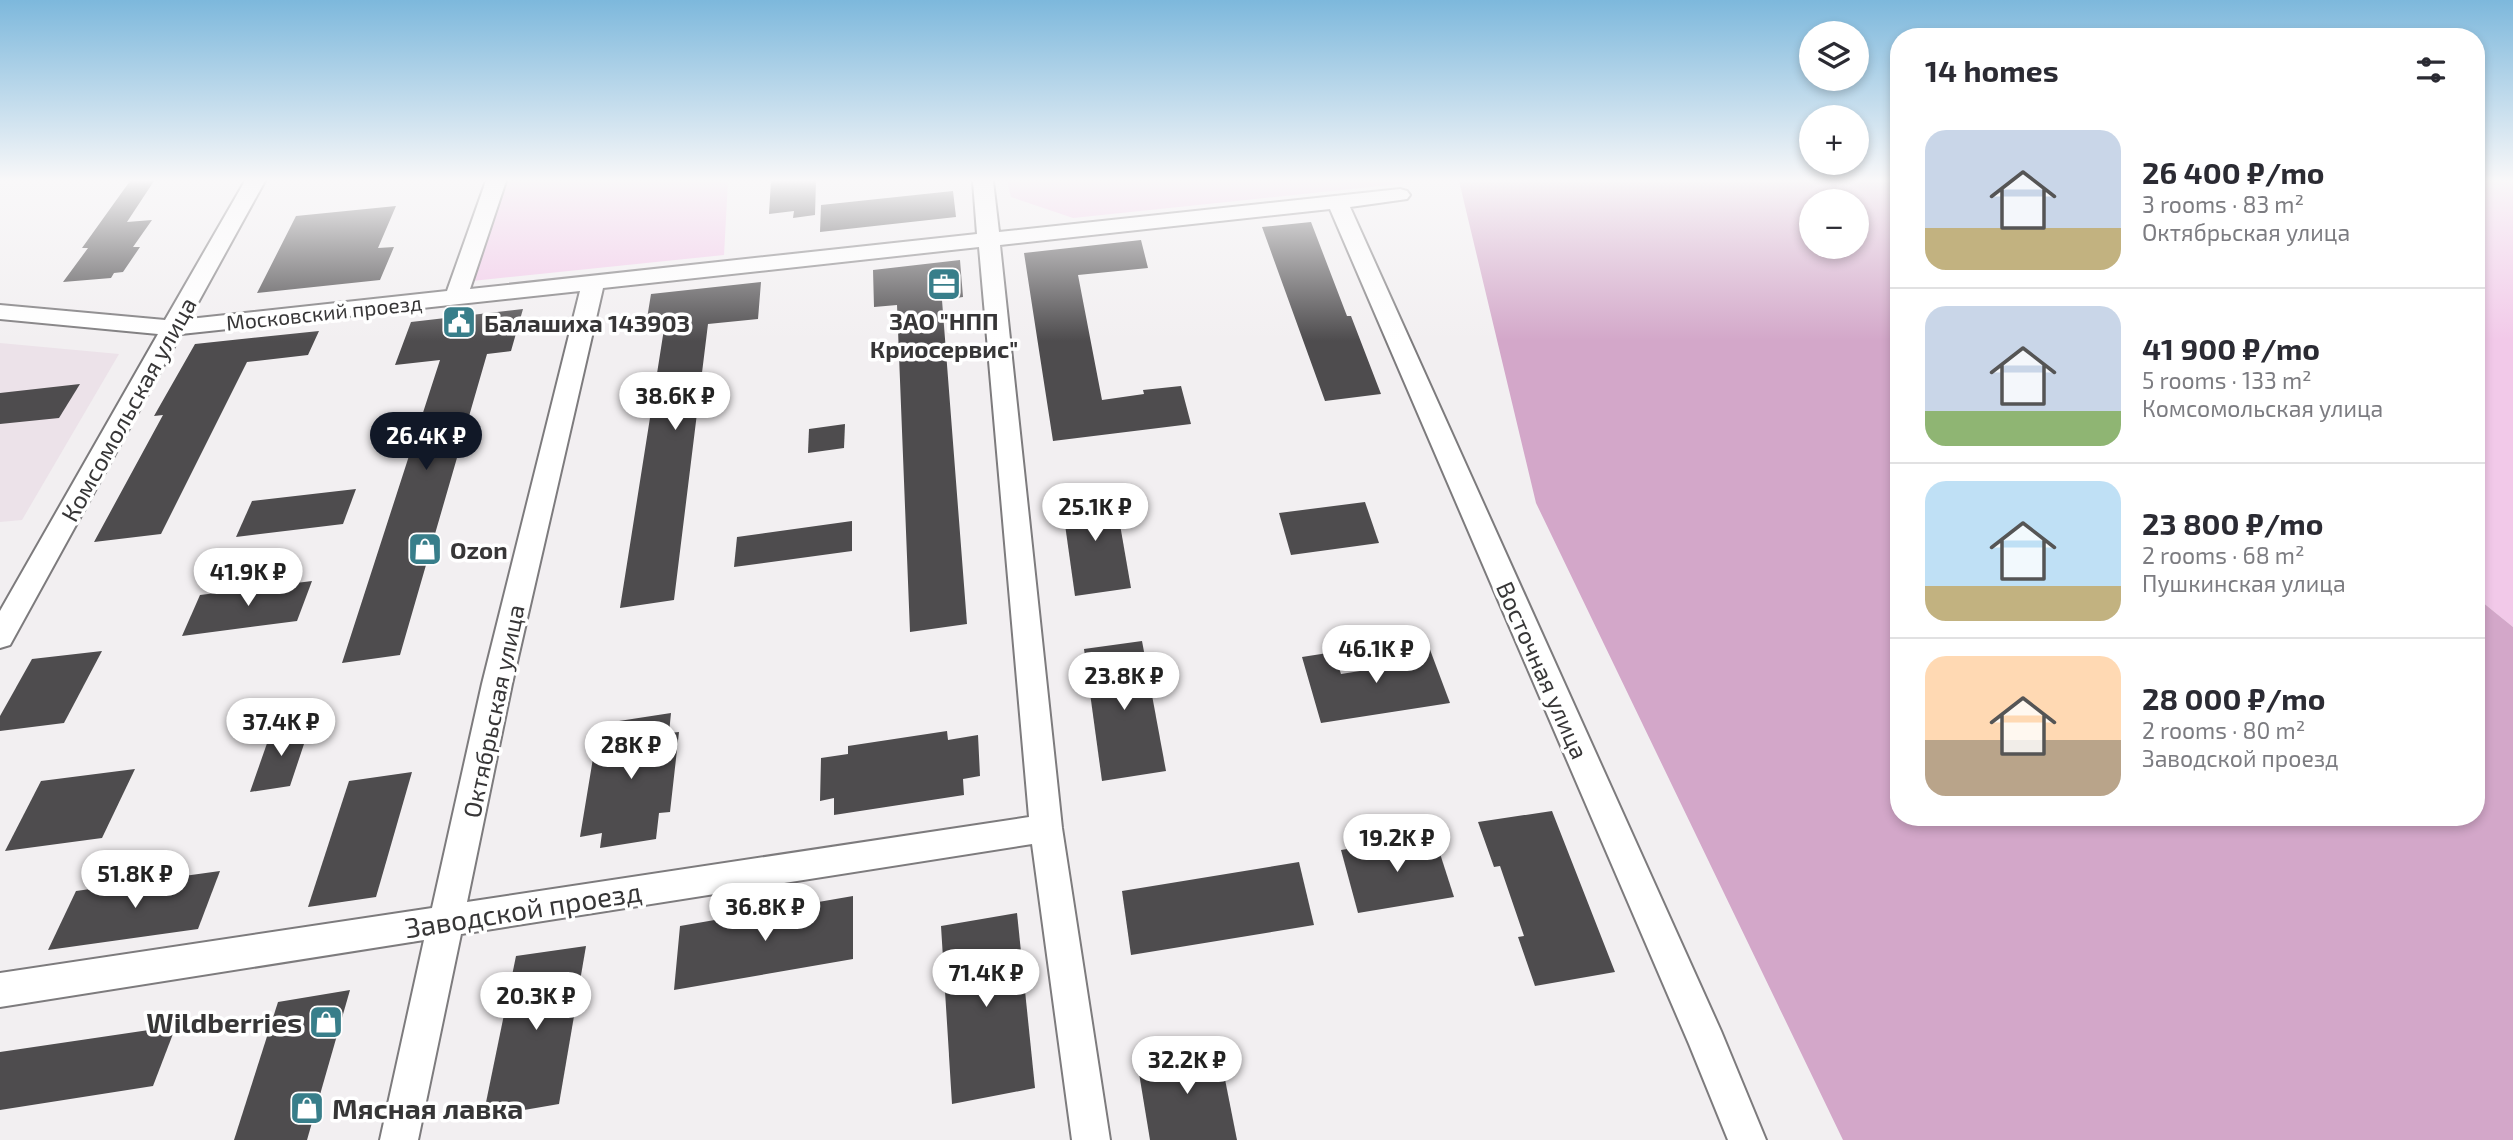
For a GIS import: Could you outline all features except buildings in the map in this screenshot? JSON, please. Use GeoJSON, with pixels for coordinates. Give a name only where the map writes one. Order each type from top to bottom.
{"type":"FeatureCollection","features":[{"type":"Feature","properties":{"kind":"street","name":"Комсомольская улица"},"geometry":{"type":"LineString","coordinates":[[0,637],[225,234]]}},
{"type":"Feature","properties":{"kind":"street"},"geometry":{"type":"LineString","coordinates":[[456,298],[478,234]]}},
{"type":"Feature","properties":{"kind":"street"},"geometry":{"type":"LineString","coordinates":[[988,234],[1046,828],[1091,1140]]}},
{"type":"Feature","properties":{"kind":"street","name":"Московский проезд"},"geometry":{"type":"LineString","coordinates":[[0,312],[173,328],[1041,234]]}},
{"type":"Feature","properties":{"kind":"street","name":"Восточная улица"},"geometry":{"type":"LineString","coordinates":[[1352,234],[1709,1044],[1747,1140]]}},
{"type":"Feature","properties":{"kind":"street","name":"Октябрьская улица"},"geometry":{"type":"LineString","coordinates":[[399,1140],[497,684],[593,283]]}},
{"type":"Feature","properties":{"kind":"street","name":"Заводской проезд"},"geometry":{"type":"LineString","coordinates":[[0,990],[1046,828]]}},
{"type":"Feature","properties":{"kind":"shaded area"},"geometry":{"type":"Polygon","coordinates":[[[488,234],[725,234],[724,255],[472,281],[488,234]]]}},
{"type":"Feature","properties":{"kind":"shaded area"},"geometry":{"type":"Polygon","coordinates":[[[1472,234],[1799,234],[1799,259],[1869,259],[1869,234],[1890,234],[1890,826],[2485,826],[2485,604],[2513,627],[2513,1140],[1843,1140],[1536,503],[1472,234]]]}},
{"type":"Feature","properties":{"kind":"shaded area"},"geometry":{"type":"Polygon","coordinates":[[[2485,234],[2513,234],[2513,627],[2485,604],[2485,234]]]}},
{"type":"Feature","properties":{"kind":"shaded area"},"geometry":{"type":"Polygon","coordinates":[[[0,343],[119,354],[22,520],[0,522],[0,343]]]}},
{"type":"Feature","properties":{"kind":"place","name":"ЗАО \"НПП Криосервис\""},"geometry":{"type":"Point","coordinates":[944,284]}},
{"type":"Feature","properties":{"kind":"place","name":"Балашиха 143903"},"geometry":{"type":"Point","coordinates":[459,322]}},
{"type":"Feature","properties":{"kind":"place","name":"Ozon"},"geometry":{"type":"Point","coordinates":[425,549]}},
{"type":"Feature","properties":{"kind":"place","name":"Wildberries"},"geometry":{"type":"Point","coordinates":[326,1022]}},
{"type":"Feature","properties":{"kind":"place","name":"Мясная лавка"},"geometry":{"type":"Point","coordinates":[307,1108]}}]}
